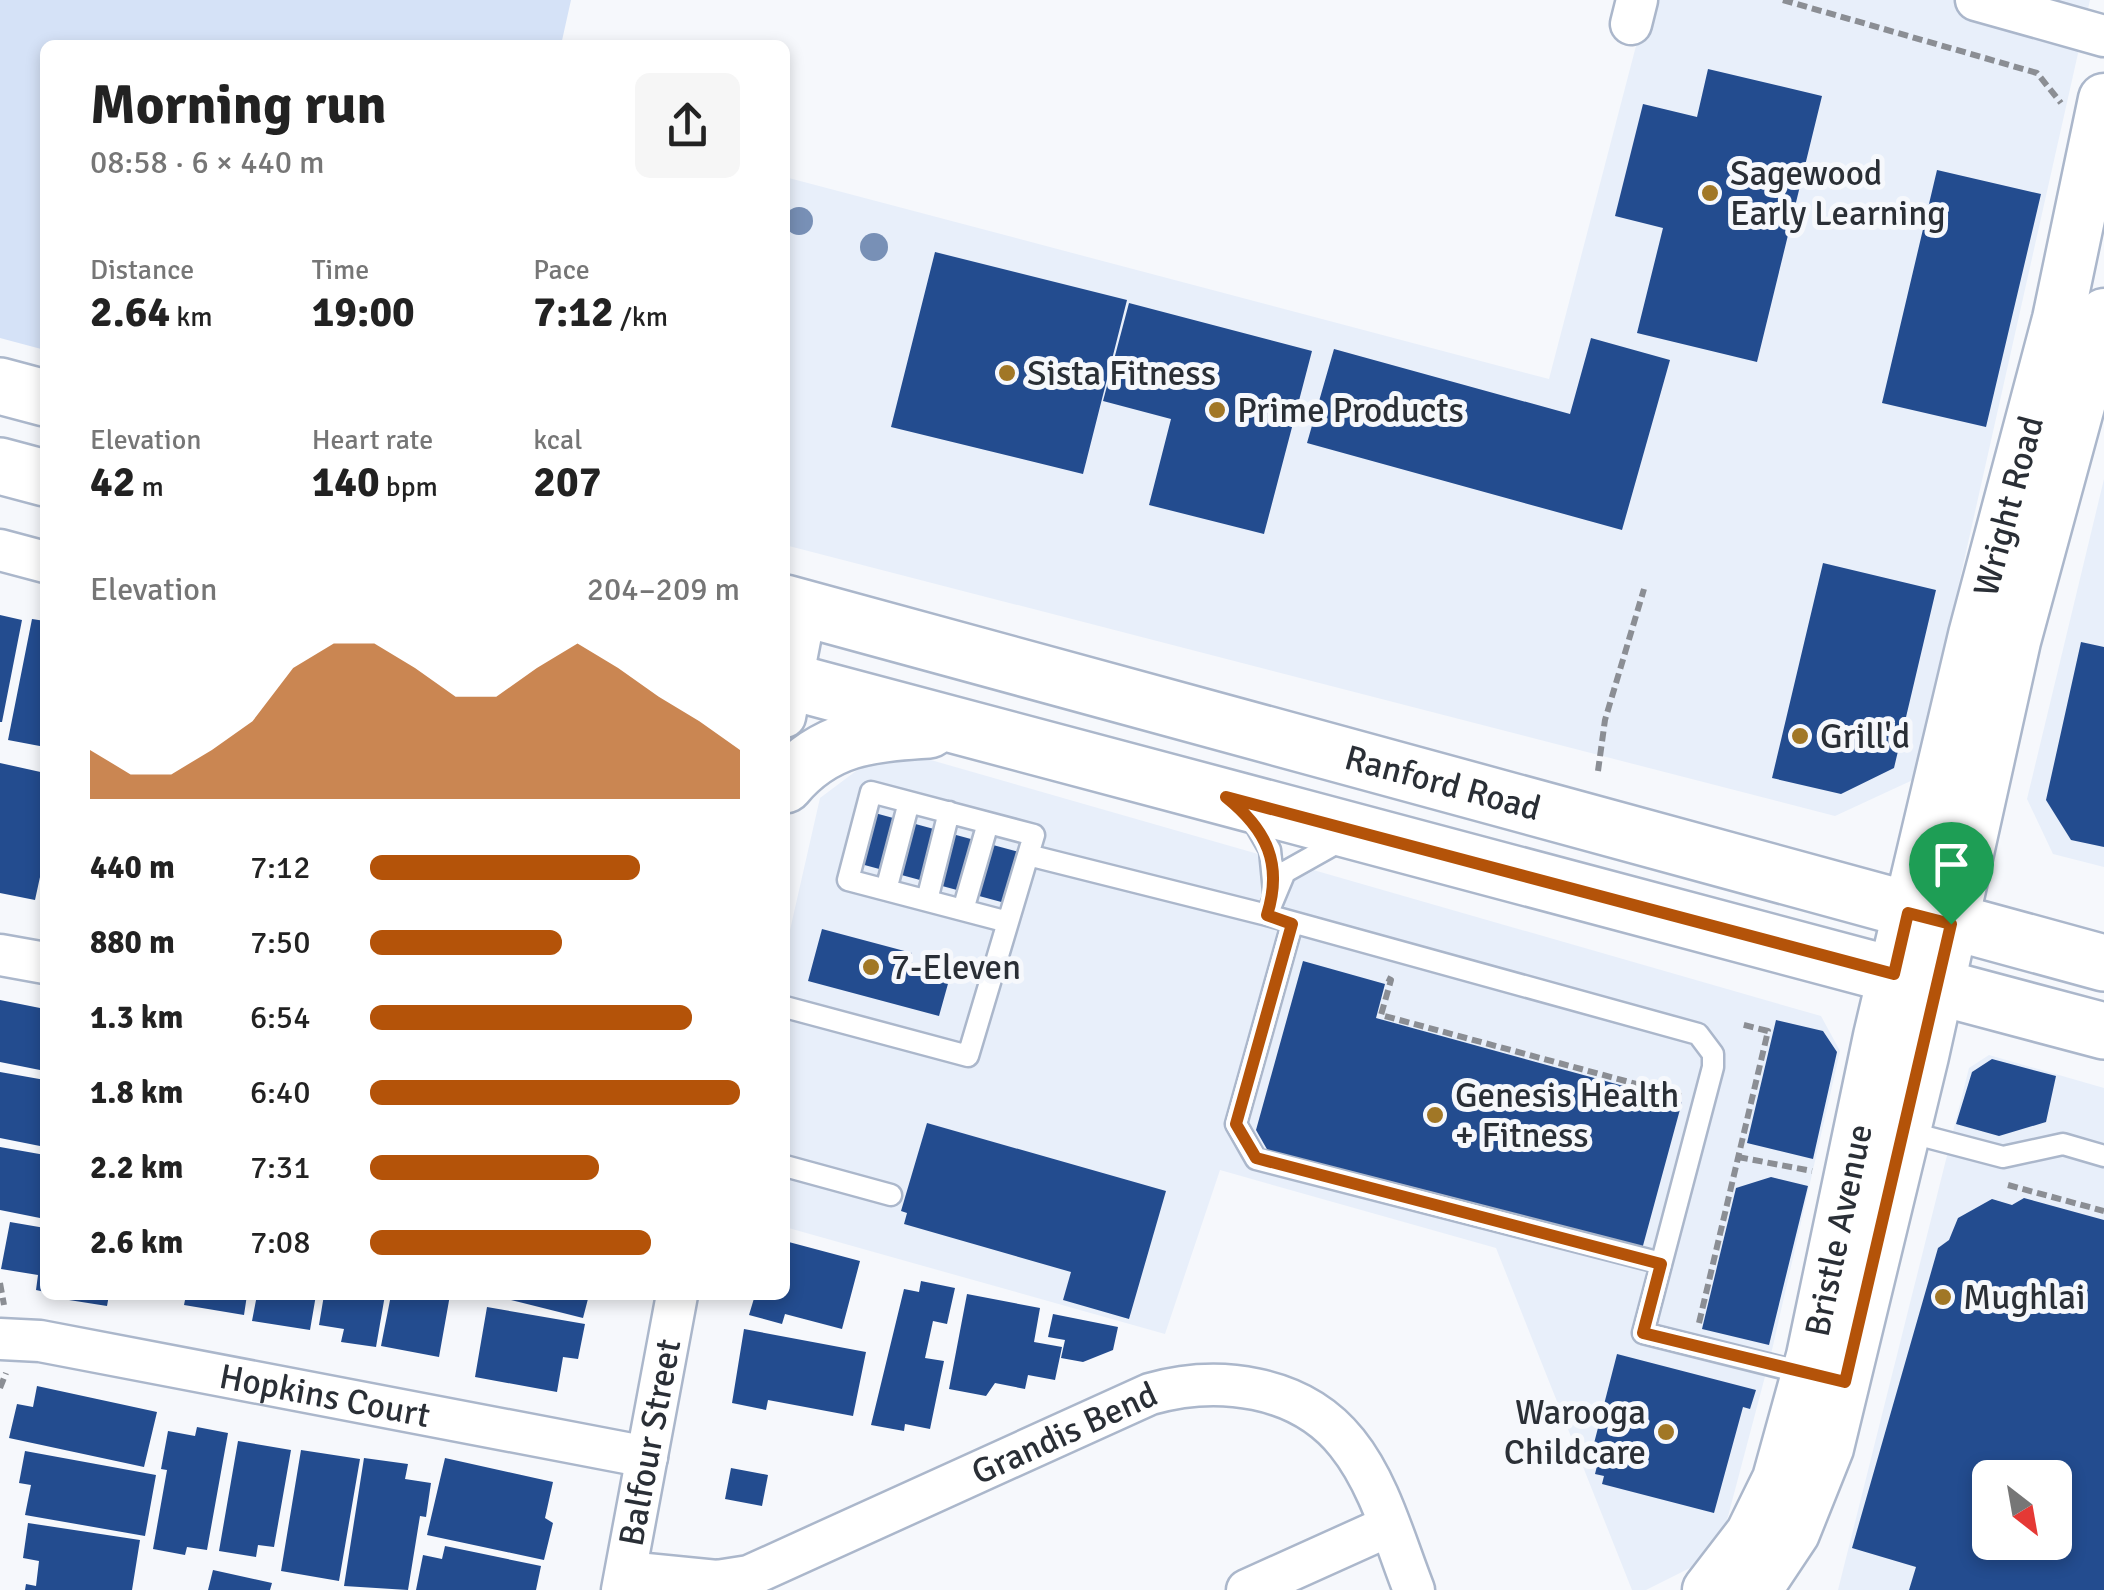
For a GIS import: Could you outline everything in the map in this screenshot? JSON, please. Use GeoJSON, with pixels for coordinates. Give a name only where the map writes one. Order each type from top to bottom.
{"type":"FeatureCollection","features":[{"type":"Feature","properties":{"kind":"main road"},"geometry":{"type":"LineString","coordinates":[[0,386],[40,397]]}},
{"type":"Feature","properties":{"kind":"main road"},"geometry":{"type":"LineString","coordinates":[[0,466],[40,477]]}},
{"type":"Feature","properties":{"kind":"main road","name":"Ranford Road"},"geometry":{"type":"LineString","coordinates":[[796,606],[2104,963]]}},
{"type":"Feature","properties":{"kind":"main road","name":"Ranford Road"},"geometry":{"type":"LineString","coordinates":[[790,694],[966,728],[2104,1031]]}},
{"type":"Feature","properties":{"kind":"main road"},"geometry":{"type":"LineString","coordinates":[[790,779],[800,767],[830,747],[867,733],[966,728]]}},
{"type":"Feature","properties":{"kind":"street"},"geometry":{"type":"LineString","coordinates":[[1976,0],[2104,36]]}},
{"type":"Feature","properties":{"kind":"street","name":"Wright Road"},"geometry":{"type":"LineString","coordinates":[[1916,980],[1994,638],[2092,324],[2085,104]]}},
{"type":"Feature","properties":{"kind":"street"},"geometry":{"type":"LineString","coordinates":[[0,550],[40,561]]}},
{"type":"Feature","properties":{"kind":"street"},"geometry":{"type":"LineString","coordinates":[[790,664],[796,606]]}},
{"type":"Feature","properties":{"kind":"street"},"geometry":{"type":"LineString","coordinates":[[0,955],[40,962]]}},
{"type":"Feature","properties":{"kind":"street","name":"Bristle Avenue"},"geometry":{"type":"LineString","coordinates":[[1708,1590],[1751,1534],[1826,1378],[1904,1130],[1916,980]]}},
{"type":"Feature","properties":{"kind":"street","name":"Bristle Avenue"},"geometry":{"type":"LineString","coordinates":[[1756,1590],[1779,1560],[1816,1486],[1826,1378],[1916,980]]}},
{"type":"Feature","properties":{"kind":"street","name":"Balfour Street"},"geometry":{"type":"LineString","coordinates":[[624,1581],[676,1300]]}},
{"type":"Feature","properties":{"kind":"street","name":"Hopkins Court"},"geometry":{"type":"LineString","coordinates":[[0,1340],[40,1341],[647,1457]]}},
{"type":"Feature","properties":{"kind":"street","name":"Grandis Bend"},"geometry":{"type":"LineString","coordinates":[[624,1581],[717,1581],[748,1576],[1150,1394],[1191,1382],[1233,1384],[1266,1391],[1321,1420],[1345,1440],[1364,1468],[1414,1590]]}},
{"type":"Feature","properties":{"kind":"street"},"geometry":{"type":"LineString","coordinates":[[1247,1590],[1389,1526]]}},
{"type":"Feature","properties":{"kind":"lane"},"geometry":{"type":"LineString","coordinates":[[790,1007],[968,1056],[1034,835],[871,792],[848,880],[1008,922]]}},
{"type":"Feature","properties":{"kind":"lane"},"geometry":{"type":"LineString","coordinates":[[1226,797],[1262,831],[1275,874],[1274,894]]}},
{"type":"Feature","properties":{"kind":"lane"},"geometry":{"type":"LineString","coordinates":[[886,890],[909,802]]}},
{"type":"Feature","properties":{"kind":"lane"},"geometry":{"type":"LineString","coordinates":[[926,900],[950,812]]}},
{"type":"Feature","properties":{"kind":"lane"},"geometry":{"type":"LineString","coordinates":[[963,910],[988,822]]}},
{"type":"Feature","properties":{"kind":"lane"},"geometry":{"type":"LineString","coordinates":[[1267,915],[1285,872],[1340,840],[1374,836]]}},
{"type":"Feature","properties":{"kind":"lane"},"geometry":{"type":"LineString","coordinates":[[1028,855],[1267,915],[1698,1034],[1713,1054],[1713,1067],[1643,1333],[1826,1378]]}},
{"type":"Feature","properties":{"kind":"lane"},"geometry":{"type":"LineString","coordinates":[[1292,924],[1236,1124],[1256,1158],[1661,1264]]}},
{"type":"Feature","properties":{"kind":"lane"},"geometry":{"type":"LineString","coordinates":[[1904,1130],[2003,1157],[2062,1144],[2104,1156]]}},
{"type":"Feature","properties":{"kind":"lane"},"geometry":{"type":"LineString","coordinates":[[790,1167],[891,1195]]}},
{"type":"Feature","properties":{"kind":"path"},"geometry":{"type":"LineString","coordinates":[[1783,0],[2037,73],[2085,104]]}},
{"type":"Feature","properties":{"kind":"path"},"geometry":{"type":"LineString","coordinates":[[1598,771],[1604,720],[1644,589]]}},
{"type":"Feature","properties":{"kind":"path"},"geometry":{"type":"LineString","coordinates":[[1376,975],[1392,980],[1381,1015],[1683,1096]]}},
{"type":"Feature","properties":{"kind":"path"},"geometry":{"type":"LineString","coordinates":[[1686,1324],[1698,1327],[1768,1031],[1740,1024]]}},
{"type":"Feature","properties":{"kind":"path"},"geometry":{"type":"LineString","coordinates":[[1738,1156],[1818,1172]]}},
{"type":"Feature","properties":{"kind":"path"},"geometry":{"type":"LineString","coordinates":[[1991,1180],[2104,1211]]}},
{"type":"Feature","properties":{"kind":"shaded area"},"geometry":{"type":"Polygon","coordinates":[[[0,0],[571,0],[562,40],[40,40],[40,349],[0,338],[0,0]]]}},
{"type":"Feature","properties":{"kind":"shaded area"},"geometry":{"type":"Polygon","coordinates":[[[1648,0],[2090,0],[1915,779],[1835,816],[790,546],[790,178],[1549,379],[1648,0]]]}},
{"type":"Feature","properties":{"kind":"shaded area"},"geometry":{"type":"Polygon","coordinates":[[[2104,479],[2104,867],[2053,854],[2027,799],[2104,479]]]}},
{"type":"Feature","properties":{"kind":"shaded area"},"geometry":{"type":"Polygon","coordinates":[[[910,754],[1821,1016],[1840,1051],[1772,1350],[1726,1524],[1690,1568],[1646,1590],[1632,1590],[1496,1248],[1220,1170],[1165,1334],[790,1228],[790,930],[820,798],[864,765],[910,754]]]}},
{"type":"Feature","properties":{"kind":"shaded area"},"geometry":{"type":"Polygon","coordinates":[[[1989,1055],[2104,1088],[2104,1590],[1838,1590],[1969,1068],[1989,1055]]]}},
{"type":"Feature","properties":{"kind":"building","name":"Sagewood Early Learning"},"geometry":{"type":"Polygon","coordinates":[[[1708,69],[1822,96],[1757,362],[1637,333],[1663,228],[1615,216],[1643,104],[1697,117],[1708,69]]]}},
{"type":"Feature","properties":{"kind":"building"},"geometry":{"type":"Polygon","coordinates":[[[1937,170],[2041,194],[1986,427],[1882,403],[1937,170]]]}},
{"type":"Feature","properties":{"kind":"building","name":"Sista Fitness"},"geometry":{"type":"Polygon","coordinates":[[[935,252],[1127,300],[1083,474],[891,427],[935,252]]]}},
{"type":"Feature","properties":{"kind":"building","name":"Prime Products"},"geometry":{"type":"Polygon","coordinates":[[[1129,303],[1312,351],[1264,534],[1149,505],[1171,419],[1103,401],[1129,303]]]}},
{"type":"Feature","properties":{"kind":"building"},"geometry":{"type":"Polygon","coordinates":[[[1591,338],[1670,360],[1622,530],[1307,443],[1334,349],[1570,414],[1591,338]]]}},
{"type":"Feature","properties":{"kind":"building"},"geometry":{"type":"Polygon","coordinates":[[[1823,563],[1936,590],[1894,768],[1841,794],[1772,778],[1823,563]]]}},
{"type":"Feature","properties":{"kind":"building"},"geometry":{"type":"Polygon","coordinates":[[[0,615],[22,620],[2,722],[0,722],[0,615]]]}},
{"type":"Feature","properties":{"kind":"building"},"geometry":{"type":"Polygon","coordinates":[[[32,619],[40,620],[40,746],[8,740],[32,619]]]}},
{"type":"Feature","properties":{"kind":"building"},"geometry":{"type":"Polygon","coordinates":[[[2081,642],[2104,647],[2104,847],[2071,840],[2046,800],[2081,642]]]}},
{"type":"Feature","properties":{"kind":"building"},"geometry":{"type":"Polygon","coordinates":[[[0,763],[40,772],[40,877],[35,900],[0,893],[0,763]]]}},
{"type":"Feature","properties":{"kind":"building","name":"7-Eleven"},"geometry":{"type":"Polygon","coordinates":[[[860,809],[1019,852],[1005,903],[846,860],[860,809]]]}},
{"type":"Feature","properties":{"kind":"building","name":"7-Eleven"},"geometry":{"type":"Polygon","coordinates":[[[822,929],[912,953],[909,962],[951,973],[939,1016],[808,981],[822,929]]]}},
{"type":"Feature","properties":{"kind":"building"},"geometry":{"type":"Polygon","coordinates":[[[1303,961],[1385,984],[1376,1018],[1682,1102],[1641,1253],[1268,1151],[1256,1130],[1303,961]]]}},
{"type":"Feature","properties":{"kind":"building"},"geometry":{"type":"Polygon","coordinates":[[[0,1000],[40,1008],[40,1070],[0,1062],[0,1000]]]}},
{"type":"Feature","properties":{"kind":"building"},"geometry":{"type":"Polygon","coordinates":[[[1776,1020],[1823,1031],[1837,1052],[1813,1159],[1747,1143],[1776,1020]]]}},
{"type":"Feature","properties":{"kind":"building"},"geometry":{"type":"Polygon","coordinates":[[[1992,1059],[2056,1076],[2046,1122],[1999,1136],[1956,1124],[1972,1072],[1992,1059]]]}},
{"type":"Feature","properties":{"kind":"building"},"geometry":{"type":"Polygon","coordinates":[[[0,1072],[40,1079],[40,1146],[0,1138],[0,1072]]]}},
{"type":"Feature","properties":{"kind":"building"},"geometry":{"type":"Polygon","coordinates":[[[927,1123],[1166,1191],[1129,1319],[1063,1300],[1071,1272],[904,1224],[907,1213],[901,1211],[927,1123]]]}},
{"type":"Feature","properties":{"kind":"building"},"geometry":{"type":"Polygon","coordinates":[[[0,1147],[40,1154],[40,1218],[0,1210],[0,1147]]]}},
{"type":"Feature","properties":{"kind":"building"},"geometry":{"type":"Polygon","coordinates":[[[1771,1177],[1808,1186],[1769,1345],[1702,1329],[1736,1188],[1771,1177]]]}},
{"type":"Feature","properties":{"kind":"building"},"geometry":{"type":"Polygon","coordinates":[[[2024,1198],[2104,1220],[2104,1590],[1909,1590],[1916,1567],[1852,1548],[1938,1248],[1949,1240],[1958,1218],[1992,1199],[2012,1205],[2024,1198]]]}},
{"type":"Feature","properties":{"kind":"building"},"geometry":{"type":"Polygon","coordinates":[[[10,1222],[40,1227],[40,1291],[36,1290],[38,1275],[1,1269],[10,1222]]]}},
{"type":"Feature","properties":{"kind":"building"},"geometry":{"type":"Polygon","coordinates":[[[790,1242],[860,1261],[842,1329],[785,1314],[782,1324],[749,1315],[754,1300],[790,1300],[790,1242]]]}},
{"type":"Feature","properties":{"kind":"building"},"geometry":{"type":"Polygon","coordinates":[[[921,1281],[955,1288],[947,1324],[933,1321],[925,1358],[944,1361],[930,1429],[905,1424],[904,1431],[871,1425],[904,1289],[919,1292],[921,1281]]]}},
{"type":"Feature","properties":{"kind":"building"},"geometry":{"type":"Polygon","coordinates":[[[967,1294],[1040,1308],[1034,1342],[1062,1347],[1055,1380],[1028,1375],[1025,1389],[995,1383],[986,1396],[949,1389],[967,1294]]]}},
{"type":"Feature","properties":{"kind":"building"},"geometry":{"type":"Polygon","coordinates":[[[69,1300],[108,1300],[107,1306],[69,1300]]]}},
{"type":"Feature","properties":{"kind":"building"},"geometry":{"type":"Polygon","coordinates":[[[185,1300],[246,1300],[244,1315],[184,1305],[185,1300]]]}},
{"type":"Feature","properties":{"kind":"building"},"geometry":{"type":"Polygon","coordinates":[[[256,1300],[315,1300],[310,1330],[252,1321],[256,1300]]]}},
{"type":"Feature","properties":{"kind":"building"},"geometry":{"type":"Polygon","coordinates":[[[323,1300],[384,1300],[376,1347],[341,1342],[344,1329],[319,1325],[323,1300]]]}},
{"type":"Feature","properties":{"kind":"building"},"geometry":{"type":"Polygon","coordinates":[[[390,1300],[449,1300],[439,1357],[381,1346],[390,1300]]]}},
{"type":"Feature","properties":{"kind":"building"},"geometry":{"type":"Polygon","coordinates":[[[511,1300],[588,1300],[583,1318],[511,1300]]]}},
{"type":"Feature","properties":{"kind":"building"},"geometry":{"type":"Polygon","coordinates":[[[487,1307],[585,1324],[578,1359],[563,1357],[557,1392],[475,1377],[487,1307]]]}},
{"type":"Feature","properties":{"kind":"building"},"geometry":{"type":"Polygon","coordinates":[[[1053,1314],[1118,1327],[1113,1350],[1083,1362],[1061,1358],[1065,1340],[1048,1337],[1053,1314]]]}},
{"type":"Feature","properties":{"kind":"building"},"geometry":{"type":"Polygon","coordinates":[[[744,1329],[866,1352],[853,1416],[768,1400],[766,1410],[732,1403],[744,1329]]]}},
{"type":"Feature","properties":{"kind":"building","name":"Warooga Childcare"},"geometry":{"type":"Polygon","coordinates":[[[1617,1354],[1756,1390],[1750,1409],[1743,1407],[1714,1513],[1602,1484],[1604,1476],[1595,1474],[1599,1458],[1591,1455],[1617,1354]]]}},
{"type":"Feature","properties":{"kind":"building"},"geometry":{"type":"Polygon","coordinates":[[[37,1386],[157,1412],[144,1467],[9,1438],[17,1404],[33,1407],[37,1386]]]}},
{"type":"Feature","properties":{"kind":"building"},"geometry":{"type":"Polygon","coordinates":[[[197,1427],[228,1433],[207,1550],[187,1547],[185,1555],[153,1549],[167,1470],[161,1469],[168,1431],[195,1436],[197,1427]]]}},
{"type":"Feature","properties":{"kind":"building"},"geometry":{"type":"Polygon","coordinates":[[[238,1441],[291,1450],[274,1547],[258,1545],[256,1557],[219,1551],[238,1441]]]}},
{"type":"Feature","properties":{"kind":"building"},"geometry":{"type":"Polygon","coordinates":[[[301,1450],[360,1459],[339,1581],[281,1571],[301,1450]]]}},
{"type":"Feature","properties":{"kind":"building"},"geometry":{"type":"Polygon","coordinates":[[[25,1451],[156,1475],[145,1536],[25,1515],[31,1485],[19,1483],[25,1451]]]}},
{"type":"Feature","properties":{"kind":"building"},"geometry":{"type":"Polygon","coordinates":[[[364,1458],[408,1464],[405,1479],[431,1483],[426,1517],[420,1516],[408,1590],[344,1586],[364,1458]]]}},
{"type":"Feature","properties":{"kind":"building"},"geometry":{"type":"Polygon","coordinates":[[[445,1458],[553,1482],[545,1518],[553,1523],[544,1560],[427,1535],[445,1458]]]}},
{"type":"Feature","properties":{"kind":"building"},"geometry":{"type":"Polygon","coordinates":[[[731,1468],[768,1475],[762,1506],[725,1499],[731,1468]]]}},
{"type":"Feature","properties":{"kind":"building"},"geometry":{"type":"Polygon","coordinates":[[[28,1523],[140,1540],[132,1590],[25,1590],[26,1584],[36,1586],[39,1561],[23,1558],[28,1523]]]}},
{"type":"Feature","properties":{"kind":"building"},"geometry":{"type":"Polygon","coordinates":[[[445,1546],[541,1566],[536,1590],[416,1590],[423,1555],[442,1559],[445,1546]]]}},
{"type":"Feature","properties":{"kind":"building"},"geometry":{"type":"Polygon","coordinates":[[[213,1570],[272,1583],[270,1590],[208,1590],[213,1570]]]}},
{"type":"Feature","properties":{"kind":"place","name":"Sagewood Early Learning"},"geometry":{"type":"Point","coordinates":[1710,193]}},
{"type":"Feature","properties":{"kind":"place","name":"Sista Fitness"},"geometry":{"type":"Point","coordinates":[1007,373]}},
{"type":"Feature","properties":{"kind":"place","name":"Prime Products"},"geometry":{"type":"Point","coordinates":[1217,410]}},
{"type":"Feature","properties":{"kind":"place","name":"Grill'd"},"geometry":{"type":"Point","coordinates":[1800,736]}},
{"type":"Feature","properties":{"kind":"place","name":"7-Eleven"},"geometry":{"type":"Point","coordinates":[871,967]}},
{"type":"Feature","properties":{"kind":"place","name":"Genesis Health + Fitness"},"geometry":{"type":"Point","coordinates":[1435,1115]}},
{"type":"Feature","properties":{"kind":"place","name":"Mughlai"},"geometry":{"type":"Point","coordinates":[1943,1297]}},
{"type":"Feature","properties":{"kind":"place","name":"Warooga Childcare"},"geometry":{"type":"Point","coordinates":[1666,1432]}},
{"type":"Feature","properties":{"kind":"route"},"geometry":{"type":"LineString","coordinates":[[1226,797],[1894,974],[1908,913],[1951,924],[1845,1382],[1643,1333],[1661,1264],[1256,1158],[1236,1124],[1292,924],[1267,915],[1275,874],[1270,850],[1250,816],[1226,797]]}}]}
